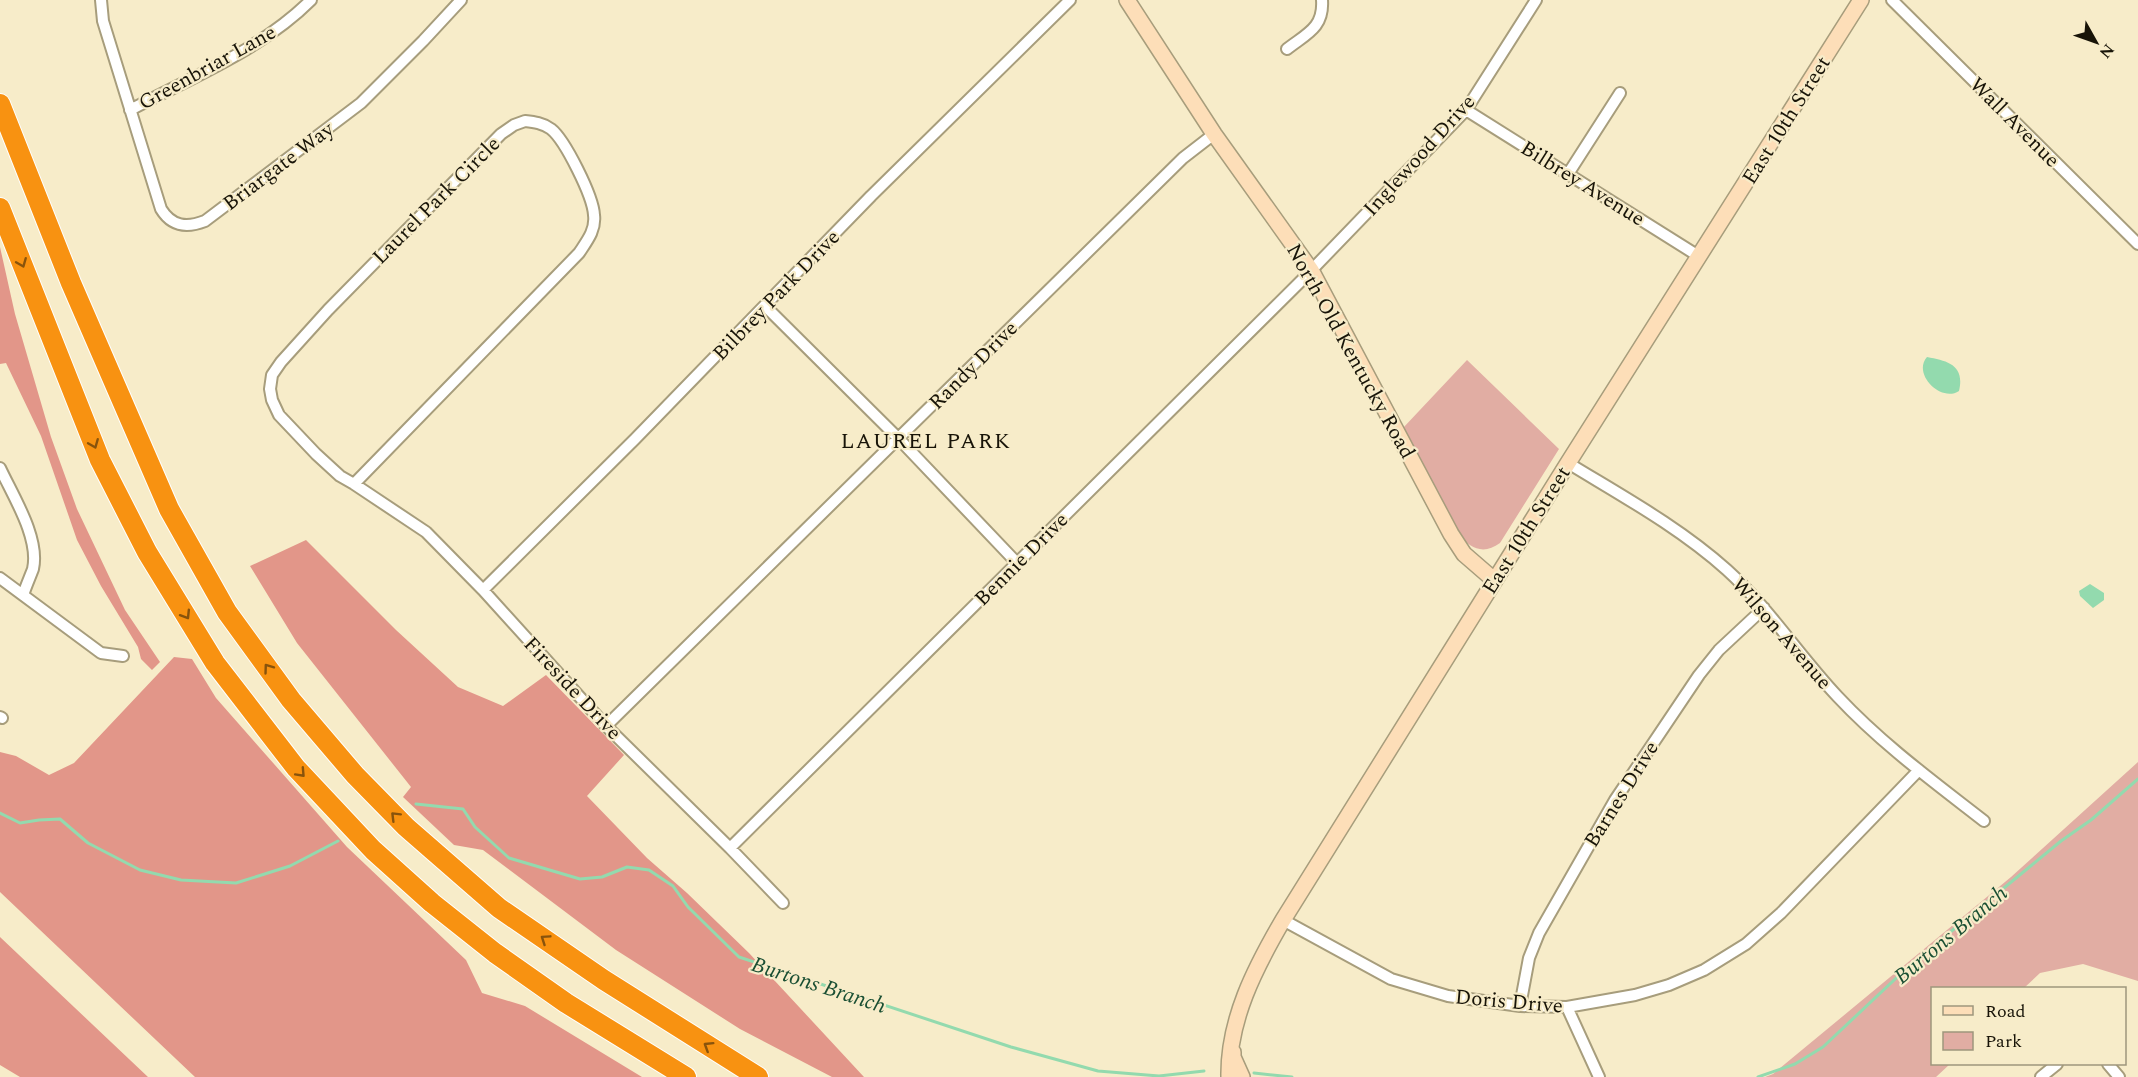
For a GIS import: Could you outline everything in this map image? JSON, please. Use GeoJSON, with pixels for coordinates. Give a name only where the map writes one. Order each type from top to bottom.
{"type":"FeatureCollection","features":[{"type":"Feature","properties":{"kind":"highway"},"geometry":{"type":"LineString","coordinates":[[0,104],[71,283],[169,509],[228,612],[291,700],[355,776],[406,827],[499,908],[604,980],[757,1076]]}},
{"type":"Feature","properties":{"kind":"highway"},"geometry":{"type":"LineString","coordinates":[[0,208],[100,460],[147,552],[215,663],[296,768],[374,850],[432,903],[486,946],[567,1003],[686,1077]]}},
{"type":"Feature","properties":{"kind":"main road","name":"North Old Kentucky Road"},"geometry":{"type":"LineString","coordinates":[[1127,0],[1214,134],[1311,270],[1451,534],[1464,554],[1494,580]]}},
{"type":"Feature","properties":{"kind":"main road","name":"East 10th Street"},"geometry":{"type":"LineString","coordinates":[[1229,1077],[1232,1041],[1243,997],[1261,957],[1494,580],[1861,0]]}},
{"type":"Feature","properties":{"kind":"main road"},"geometry":{"type":"LineString","coordinates":[[1232,1041],[1233,1057],[1242,1077]]}},
{"type":"Feature","properties":{"kind":"street","name":"Briargate Way"},"geometry":{"type":"LineString","coordinates":[[101,0],[103,21],[161,209],[171,222],[180,226],[193,226],[205,221],[361,103],[461,0]]}},
{"type":"Feature","properties":{"kind":"street","name":"Greenbriar Lane"},"geometry":{"type":"LineString","coordinates":[[130,110],[259,42],[294,17],[311,0]]}},
{"type":"Feature","properties":{"kind":"street","name":"Bilbrey Park Drive"},"geometry":{"type":"LineString","coordinates":[[483,590],[871,196],[1070,0]]}},
{"type":"Feature","properties":{"kind":"street"},"geometry":{"type":"LineString","coordinates":[[1287,49],[1317,26],[1323,13],[1322,0]]}},
{"type":"Feature","properties":{"kind":"street","name":"Inglewood Drive"},"geometry":{"type":"LineString","coordinates":[[1311,270],[1466,110],[1536,0]]}},
{"type":"Feature","properties":{"kind":"street","name":"Wall Avenue"},"geometry":{"type":"LineString","coordinates":[[1892,0],[2138,244]]}},
{"type":"Feature","properties":{"kind":"street"},"geometry":{"type":"LineString","coordinates":[[1568,174],[1620,93]]}},
{"type":"Feature","properties":{"kind":"street","name":"Bilbrey Avenue"},"geometry":{"type":"LineString","coordinates":[[1466,110],[1700,256]]}},
{"type":"Feature","properties":{"kind":"street","name":"Laurel Park Circle"},"geometry":{"type":"LineString","coordinates":[[525,121],[544,125],[560,138],[577,167],[594,214],[592,234],[579,253],[354,484],[340,476],[316,454],[279,415],[272,400],[270,388],[273,375],[281,362],[328,310],[501,134],[525,121]]}},
{"type":"Feature","properties":{"kind":"street","name":"Randy Drive"},"geometry":{"type":"LineString","coordinates":[[606,726],[1183,158],[1214,134]]}},
{"type":"Feature","properties":{"kind":"street","name":"Bennie Drive"},"geometry":{"type":"LineString","coordinates":[[730,848],[1311,270]]}},
{"type":"Feature","properties":{"kind":"street"},"geometry":{"type":"LineString","coordinates":[[765,306],[899,439],[1017,563]]}},
{"type":"Feature","properties":{"kind":"street","name":"Wilson Avenue"},"geometry":{"type":"LineString","coordinates":[[1568,463],[1665,522],[1704,550],[1764,608],[1837,696],[1875,734],[1984,821]]}},
{"type":"Feature","properties":{"kind":"street"},"geometry":{"type":"LineString","coordinates":[[0,468],[31,536],[34,550],[33,568],[23,595]]}},
{"type":"Feature","properties":{"kind":"street","name":"Fireside Drive"},"geometry":{"type":"LineString","coordinates":[[354,484],[426,532],[483,590],[606,726],[783,903]]}},
{"type":"Feature","properties":{"kind":"street"},"geometry":{"type":"LineString","coordinates":[[0,578],[101,653],[123,656]]}},
{"type":"Feature","properties":{"kind":"street","name":"Barnes Drive"},"geometry":{"type":"LineString","coordinates":[[1520,1006],[1529,957],[1539,933],[1615,800],[1699,675],[1719,650],[1764,608]]}},
{"type":"Feature","properties":{"kind":"street","name":"Doris Drive"},"geometry":{"type":"LineString","coordinates":[[1283,920],[1391,979],[1448,996],[1520,1006],[1567,1007],[1635,995],[1669,985],[1704,970],[1746,944],[1781,914],[1919,770]]}},
{"type":"Feature","properties":{"kind":"street"},"geometry":{"type":"LineString","coordinates":[[1567,1007],[1599,1077]]}},
{"type":"Feature","properties":{"kind":"street"},"geometry":{"type":"LineString","coordinates":[[2041,1077],[2056,1065]]}},
{"type":"Feature","properties":{"kind":"street"},"geometry":{"type":"LineString","coordinates":[[2109,1065],[2119,1077]]}},
{"type":"Feature","properties":{"kind":"green space"},"geometry":{"type":"Polygon","coordinates":[[[1467,360],[1559,449],[1500,543],[1488,549],[1473,547],[1459,534],[1403,428],[1467,360]]]}},
{"type":"Feature","properties":{"kind":"green space"},"geometry":{"type":"Polygon","coordinates":[[[2138,762],[2138,981],[2083,964],[2040,973],[2025,987],[1931,987],[1931,1065],[1949,1065],[1936,1077],[1765,1077],[1773,1074],[2011,877],[2138,762]]]}},
{"type":"Feature","properties":{"kind":"shaded area"},"geometry":{"type":"Polygon","coordinates":[[[0,247],[15,314],[51,437],[77,509],[125,610],[160,662],[152,670],[141,659],[138,647],[101,586],[77,540],[41,436],[6,363],[0,364],[0,247]]]}},
{"type":"Feature","properties":{"kind":"shaded area"},"geometry":{"type":"Polygon","coordinates":[[[1927,357],[1942,360],[1957,370],[1960,382],[1959,391],[1952,394],[1944,393],[1931,385],[1923,371],[1923,364],[1927,357]]]}},
{"type":"Feature","properties":{"kind":"shaded area"},"geometry":{"type":"Polygon","coordinates":[[[306,540],[396,630],[458,687],[503,706],[546,675],[624,755],[587,796],[647,858],[749,953],[864,1077],[832,1077],[740,1029],[616,950],[483,850],[454,845],[403,797],[411,787],[297,643],[250,566],[306,540]]]}},
{"type":"Feature","properties":{"kind":"shaded area"},"geometry":{"type":"Polygon","coordinates":[[[2090,584],[2104,593],[2104,600],[2093,608],[2080,596],[2079,591],[2090,584]]]}},
{"type":"Feature","properties":{"kind":"shaded area"},"geometry":{"type":"Polygon","coordinates":[[[174,657],[192,659],[216,698],[347,847],[466,960],[482,993],[525,1006],[642,1077],[195,1077],[0,892],[0,752],[16,756],[49,775],[74,763],[174,657]]]}},
{"type":"Feature","properties":{"kind":"shaded area"},"geometry":{"type":"Polygon","coordinates":[[[0,937],[148,1077],[20,1077],[0,1065],[0,937]]]}},
{"type":"Feature","properties":{"kind":"waterway","name":"Burtons Branch"},"geometry":{"type":"LineString","coordinates":[[1758,1077],[1795,1064],[1823,1047],[1909,966],[2061,841],[2091,820],[2138,779]]}},
{"type":"Feature","properties":{"kind":"waterway","name":"Burtons Branch"},"geometry":{"type":"LineString","coordinates":[[416,804],[463,809],[475,827],[509,858],[580,879],[602,877],[627,867],[649,870],[673,886],[688,907],[739,957],[1011,1047],[1098,1071],[1159,1076],[1204,1071]]}},
{"type":"Feature","properties":{"kind":"waterway","name":"Burtons Branch"},"geometry":{"type":"LineString","coordinates":[[0,813],[20,823],[60,819],[88,843],[140,870],[181,880],[236,883],[290,866],[338,841]]}},
{"type":"Feature","properties":{"kind":"waterway","name":"Burtons Branch"},"geometry":{"type":"LineString","coordinates":[[1254,1073],[1292,1077]]}},
{"type":"Feature","properties":{"kind":"district","name":"LAUREL PARK"},"geometry":{"type":"Point","coordinates":[926,440]}}]}
